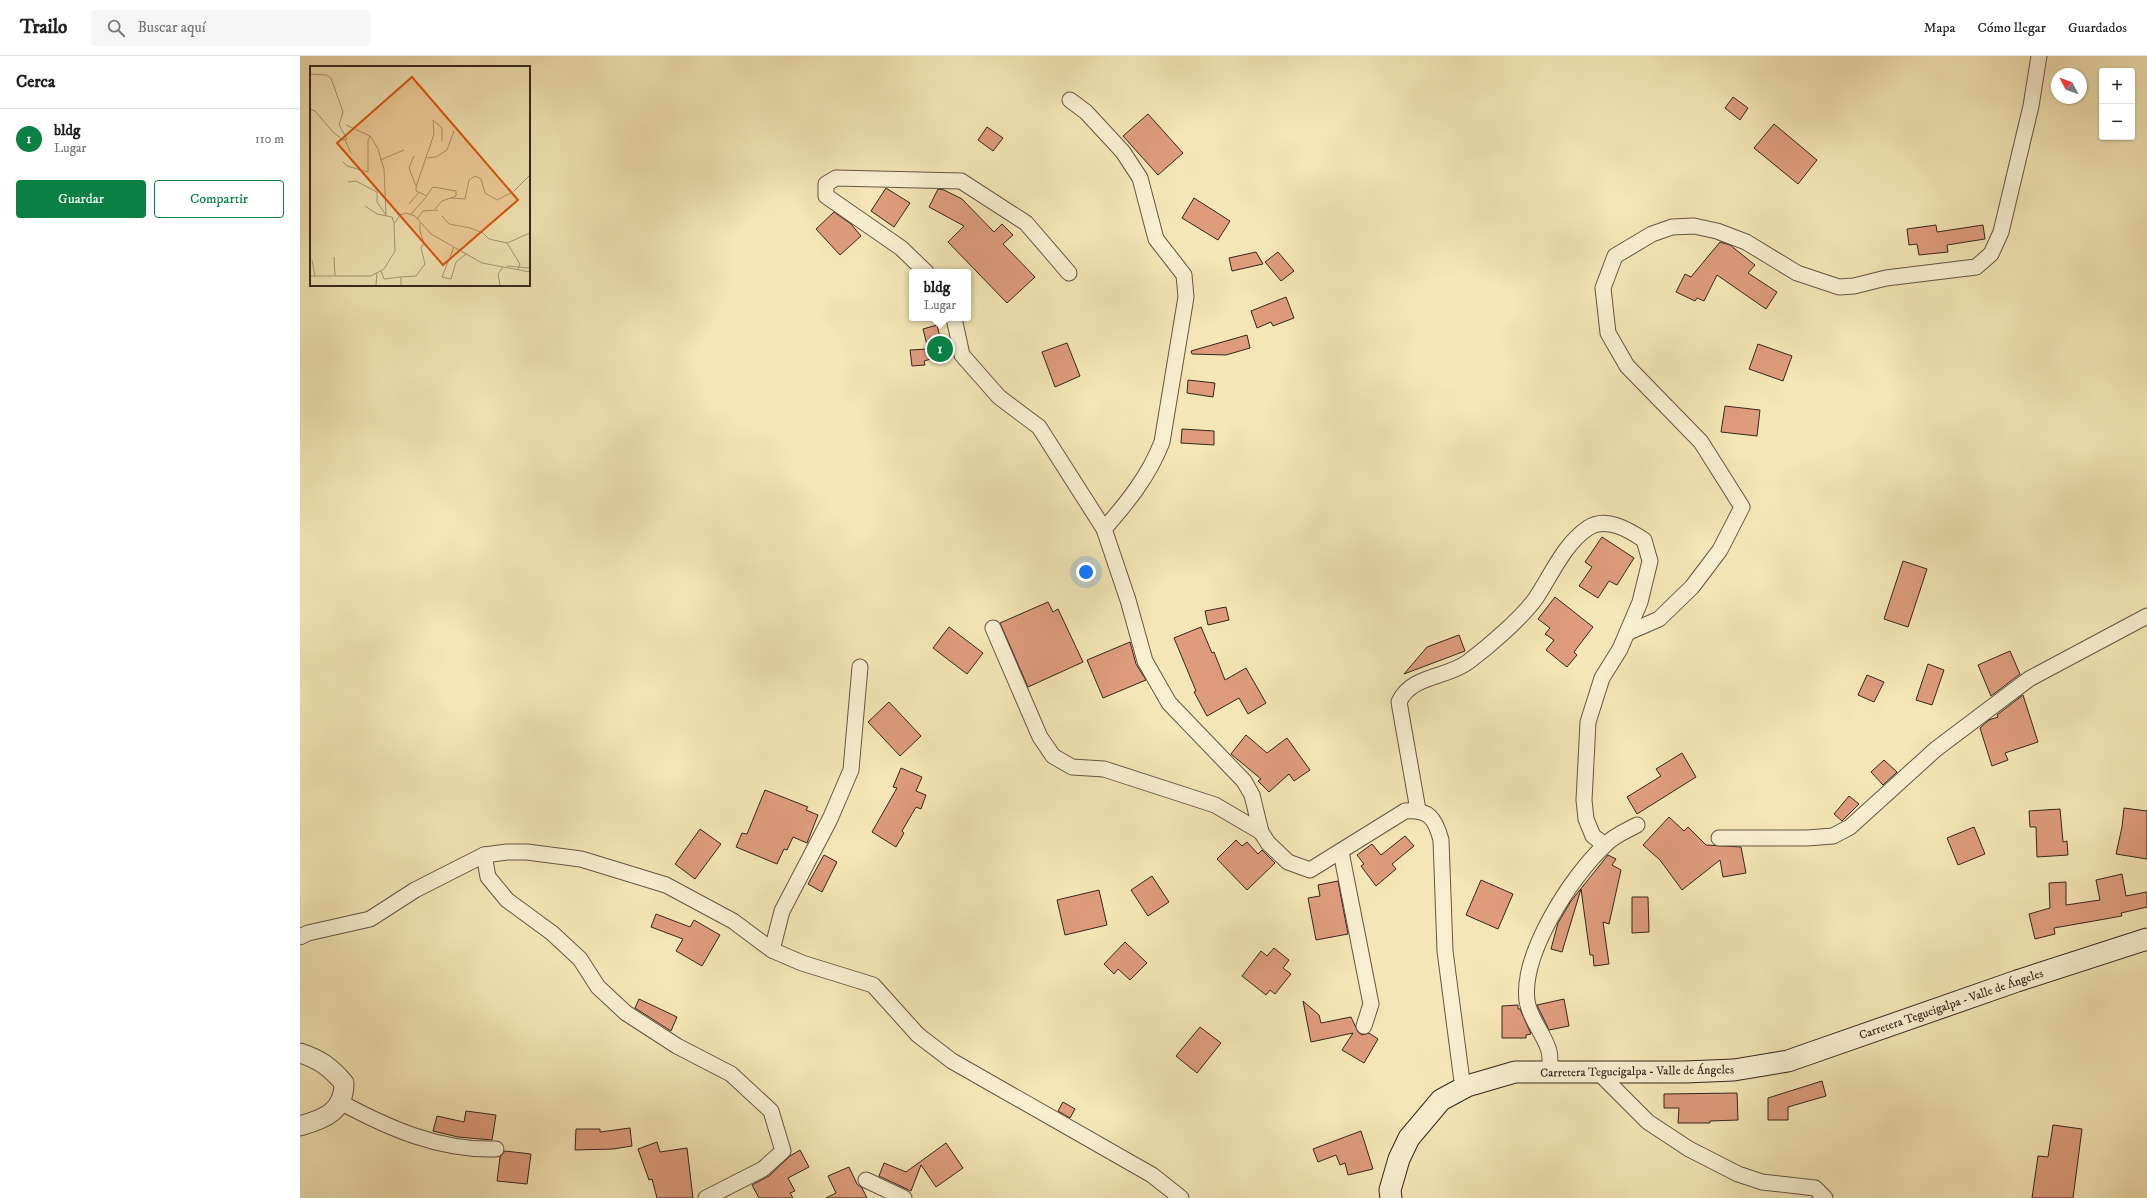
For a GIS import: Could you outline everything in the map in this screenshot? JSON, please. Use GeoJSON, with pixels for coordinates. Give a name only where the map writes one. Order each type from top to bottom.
{"type":"FeatureCollection","features":[{"type":"Feature","properties":{"kind":"main road","name":"Carretera Tegucigalpa - Valle de Ángeles"},"geometry":{"type":"LineString","coordinates":[[1391,1198],[1390,1190],[1399,1159],[1409,1138],[1441,1100],[1467,1086],[1515,1072],[1734,1070],[1788,1061],[2017,981],[2147,939]]}},
{"type":"Feature","properties":{"kind":"street"},"geometry":{"type":"LineString","coordinates":[[1627,634],[1659,619],[1692,587],[1720,550],[1742,507],[1701,442],[1626,366],[1608,333],[1603,288],[1614,256],[1628,246],[1666,229],[1672,227],[1694,226],[1717,231],[1746,242],[1797,273],[1839,287],[1854,286],[1886,278],[1976,267],[1991,254],[2001,232],[2031,106],[2039,56]]}},
{"type":"Feature","properties":{"kind":"street"},"geometry":{"type":"LineString","coordinates":[[1070,100],[1086,112],[1123,152],[1140,178],[1156,239],[1184,275],[1186,297],[1162,442],[1154,463],[1122,508],[1104,529]]}},
{"type":"Feature","properties":{"kind":"street"},"geometry":{"type":"LineString","coordinates":[[923,269],[901,248],[826,196],[826,184],[836,178],[961,181],[1026,223],[1069,273]]}},
{"type":"Feature","properties":{"kind":"street"},"geometry":{"type":"LineString","coordinates":[[955,321],[962,355],[999,397],[1039,427],[1104,529],[1128,600],[1145,662],[1169,703],[1244,782],[1252,795],[1262,832],[1268,843],[1288,862],[1310,870],[1405,811],[1418,810],[1430,816],[1438,827],[1441,840],[1446,951],[1463,1089]]}},
{"type":"Feature","properties":{"kind":"street"},"geometry":{"type":"LineString","coordinates":[[1418,810],[1399,702],[1403,693],[1411,686],[1467,663],[1521,616],[1535,599],[1566,550],[1589,527],[1608,523],[1626,529],[1644,540],[1650,561],[1640,602],[1627,634],[1600,683],[1594,701],[1586,736],[1584,800],[1586,819],[1593,836],[1604,845]]}},
{"type":"Feature","properties":{"kind":"street"},"geometry":{"type":"LineString","coordinates":[[1719,838],[1807,838],[1833,836],[1850,827],[1936,749],[2029,679],[2147,616]]}},
{"type":"Feature","properties":{"kind":"street"},"geometry":{"type":"LineString","coordinates":[[993,628],[1040,737],[1053,756],[1072,766],[1104,769],[1215,805],[1262,832]]}},
{"type":"Feature","properties":{"kind":"street"},"geometry":{"type":"LineString","coordinates":[[772,950],[782,912],[830,819],[851,770],[860,667]]}},
{"type":"Feature","properties":{"kind":"street"},"geometry":{"type":"LineString","coordinates":[[1550,1072],[1548,1049],[1534,1024],[1528,1002],[1526,983],[1530,962],[1563,896],[1604,845],[1637,825]]}},
{"type":"Feature","properties":{"kind":"street"},"geometry":{"type":"LineString","coordinates":[[300,937],[308,933],[370,919],[415,890],[484,855],[507,852],[527,852],[581,859],[666,885],[733,921],[772,950],[802,963],[873,985],[918,1035],[952,1061],[1152,1175],[1181,1198]]}},
{"type":"Feature","properties":{"kind":"street"},"geometry":{"type":"LineString","coordinates":[[1341,852],[1371,1004],[1364,1026]]}},
{"type":"Feature","properties":{"kind":"street"},"geometry":{"type":"LineString","coordinates":[[484,855],[488,877],[507,900],[552,934],[580,959],[598,987],[626,1013],[677,1046],[731,1074],[771,1111],[783,1151],[763,1169],[706,1198]]}},
{"type":"Feature","properties":{"kind":"street"},"geometry":{"type":"LineString","coordinates":[[300,1053],[314,1057],[330,1067],[344,1083],[344,1094],[334,1113],[317,1121],[300,1126]]}},
{"type":"Feature","properties":{"kind":"street"},"geometry":{"type":"LineString","coordinates":[[1598,1072],[1648,1122],[1689,1149],[1738,1174],[1762,1182],[1815,1188],[1825,1198]]}},
{"type":"Feature","properties":{"kind":"street"},"geometry":{"type":"LineString","coordinates":[[340,1102],[370,1119],[425,1140],[455,1146],[496,1150]]}},
{"type":"Feature","properties":{"kind":"street"},"geometry":{"type":"LineString","coordinates":[[866,1180],[904,1198]]}},
{"type":"Feature","properties":{"kind":"building"},"geometry":{"type":"Polygon","coordinates":[[[1733,97],[1748,108],[1740,120],[1725,108],[1733,97]]]}},
{"type":"Feature","properties":{"kind":"building"},"geometry":{"type":"Polygon","coordinates":[[[1148,114],[1183,153],[1158,175],[1123,136],[1148,114]]]}},
{"type":"Feature","properties":{"kind":"building"},"geometry":{"type":"Polygon","coordinates":[[[1774,124],[1817,160],[1798,184],[1754,148],[1774,124]]]}},
{"type":"Feature","properties":{"kind":"building"},"geometry":{"type":"Polygon","coordinates":[[[987,127],[1003,138],[993,151],[978,140],[987,127]]]}},
{"type":"Feature","properties":{"kind":"building"},"geometry":{"type":"Polygon","coordinates":[[[886,188],[910,203],[894,227],[871,211],[886,188]]]}},
{"type":"Feature","properties":{"kind":"building"},"geometry":{"type":"Polygon","coordinates":[[[938,189],[944,190],[962,199],[994,232],[1002,224],[1013,235],[1003,244],[1035,277],[1007,303],[948,242],[964,226],[929,207],[938,189]]]}},
{"type":"Feature","properties":{"kind":"building"},"geometry":{"type":"Polygon","coordinates":[[[1194,198],[1230,221],[1218,240],[1182,218],[1194,198]]]}},
{"type":"Feature","properties":{"kind":"building"},"geometry":{"type":"Polygon","coordinates":[[[834,212],[851,224],[861,236],[840,255],[816,229],[834,212]]]}},
{"type":"Feature","properties":{"kind":"building"},"geometry":{"type":"Polygon","coordinates":[[[1936,225],[1937,232],[1983,225],[1985,239],[1947,245],[1948,252],[1919,255],[1917,244],[1909,245],[1907,229],[1936,225]]]}},
{"type":"Feature","properties":{"kind":"building"},"geometry":{"type":"Polygon","coordinates":[[[1720,242],[1730,245],[1755,265],[1748,273],[1777,292],[1766,309],[1717,275],[1704,301],[1697,298],[1695,301],[1676,292],[1685,274],[1691,277],[1720,242]]]}},
{"type":"Feature","properties":{"kind":"building"},"geometry":{"type":"Polygon","coordinates":[[[1256,252],[1263,264],[1232,271],[1229,258],[1256,252]]]}},
{"type":"Feature","properties":{"kind":"building"},"geometry":{"type":"Polygon","coordinates":[[[1278,252],[1294,271],[1281,281],[1265,262],[1278,252]]]}},
{"type":"Feature","properties":{"kind":"building"},"geometry":{"type":"Polygon","coordinates":[[[1286,297],[1294,318],[1273,326],[1271,322],[1257,328],[1251,311],[1286,297]]]}},
{"type":"Feature","properties":{"kind":"building"},"geometry":{"type":"Polygon","coordinates":[[[937,325],[941,341],[948,339],[952,353],[924,361],[925,365],[912,366],[910,350],[928,349],[923,329],[937,325]]]}},
{"type":"Feature","properties":{"kind":"building"},"geometry":{"type":"Polygon","coordinates":[[[1247,335],[1250,348],[1226,355],[1192,354],[1191,351],[1247,335]]]}},
{"type":"Feature","properties":{"kind":"building"},"geometry":{"type":"Polygon","coordinates":[[[1067,343],[1080,376],[1055,387],[1042,352],[1067,343]]]}},
{"type":"Feature","properties":{"kind":"building"},"geometry":{"type":"Polygon","coordinates":[[[1758,344],[1792,356],[1783,381],[1749,369],[1758,344]]]}},
{"type":"Feature","properties":{"kind":"building"},"geometry":{"type":"Polygon","coordinates":[[[1188,380],[1215,383],[1213,397],[1187,393],[1188,380]]]}},
{"type":"Feature","properties":{"kind":"building"},"geometry":{"type":"Polygon","coordinates":[[[1725,406],[1760,410],[1757,436],[1721,432],[1725,406]]]}},
{"type":"Feature","properties":{"kind":"building"},"geometry":{"type":"Polygon","coordinates":[[[1182,429],[1214,431],[1214,445],[1181,443],[1182,429]]]}},
{"type":"Feature","properties":{"kind":"building"},"geometry":{"type":"Polygon","coordinates":[[[1602,537],[1634,558],[1617,585],[1609,581],[1598,598],[1579,586],[1592,567],[1585,562],[1602,537]]]}},
{"type":"Feature","properties":{"kind":"building"},"geometry":{"type":"Polygon","coordinates":[[[1903,561],[1927,569],[1908,627],[1884,619],[1903,561]]]}},
{"type":"Feature","properties":{"kind":"building"},"geometry":{"type":"Polygon","coordinates":[[[1555,597],[1593,627],[1574,652],[1577,655],[1567,667],[1546,650],[1554,640],[1545,634],[1550,628],[1538,619],[1555,597]]]}},
{"type":"Feature","properties":{"kind":"building"},"geometry":{"type":"Polygon","coordinates":[[[1048,602],[1053,612],[1058,609],[1083,662],[1028,687],[1000,623],[1048,602]]]}},
{"type":"Feature","properties":{"kind":"building"},"geometry":{"type":"Polygon","coordinates":[[[1226,607],[1229,620],[1208,625],[1205,611],[1226,607]]]}},
{"type":"Feature","properties":{"kind":"building"},"geometry":{"type":"Polygon","coordinates":[[[949,627],[983,653],[967,674],[933,648],[949,627]]]}},
{"type":"Feature","properties":{"kind":"building"},"geometry":{"type":"Polygon","coordinates":[[[1201,627],[1212,653],[1214,652],[1225,680],[1246,668],[1266,703],[1248,714],[1239,698],[1207,716],[1194,692],[1196,691],[1174,638],[1201,627]]]}},
{"type":"Feature","properties":{"kind":"building"},"geometry":{"type":"Polygon","coordinates":[[[1459,635],[1465,651],[1404,674],[1427,647],[1459,635]]]}},
{"type":"Feature","properties":{"kind":"building"},"geometry":{"type":"Polygon","coordinates":[[[1130,642],[1136,664],[1146,680],[1103,698],[1087,660],[1130,642]]]}},
{"type":"Feature","properties":{"kind":"building"},"geometry":{"type":"Polygon","coordinates":[[[2010,651],[2020,674],[1991,696],[1978,665],[2010,651]]]}},
{"type":"Feature","properties":{"kind":"building"},"geometry":{"type":"Polygon","coordinates":[[[1928,664],[1944,670],[1932,705],[1916,700],[1928,664]]]}},
{"type":"Feature","properties":{"kind":"building"},"geometry":{"type":"Polygon","coordinates":[[[1867,675],[1884,682],[1874,702],[1858,695],[1867,675]]]}},
{"type":"Feature","properties":{"kind":"building"},"geometry":{"type":"Polygon","coordinates":[[[2023,695],[2038,742],[2005,753],[2008,760],[1992,766],[1980,728],[1989,720],[1998,717],[1997,715],[2023,695]]]}},
{"type":"Feature","properties":{"kind":"building"},"geometry":{"type":"Polygon","coordinates":[[[889,702],[921,736],[900,756],[868,722],[889,702]]]}},
{"type":"Feature","properties":{"kind":"building"},"geometry":{"type":"Polygon","coordinates":[[[1246,735],[1267,753],[1287,738],[1310,770],[1294,781],[1289,774],[1269,792],[1258,781],[1261,779],[1231,754],[1246,735]]]}},
{"type":"Feature","properties":{"kind":"building"},"geometry":{"type":"Polygon","coordinates":[[[1682,753],[1696,777],[1637,814],[1627,797],[1661,776],[1656,769],[1682,753]]]}},
{"type":"Feature","properties":{"kind":"building"},"geometry":{"type":"Polygon","coordinates":[[[1884,760],[1897,772],[1883,785],[1871,772],[1884,760]]]}},
{"type":"Feature","properties":{"kind":"building"},"geometry":{"type":"Polygon","coordinates":[[[901,768],[922,777],[916,791],[926,795],[921,809],[916,807],[902,831],[904,833],[896,847],[872,832],[897,788],[893,787],[901,768]]]}},
{"type":"Feature","properties":{"kind":"building"},"geometry":{"type":"Polygon","coordinates":[[[765,790],[808,807],[806,810],[818,815],[807,843],[793,837],[787,850],[784,849],[777,864],[736,847],[742,833],[747,834],[765,790]]]}},
{"type":"Feature","properties":{"kind":"building"},"geometry":{"type":"Polygon","coordinates":[[[1849,796],[1859,804],[1842,821],[1834,814],[1849,796]]]}},
{"type":"Feature","properties":{"kind":"building"},"geometry":{"type":"Polygon","coordinates":[[[2124,808],[2147,811],[2147,859],[2116,854],[2122,827],[2124,808]]]}},
{"type":"Feature","properties":{"kind":"building"},"geometry":{"type":"Polygon","coordinates":[[[2060,809],[2063,842],[2067,841],[2068,855],[2037,857],[2036,827],[2030,827],[2029,811],[2060,809]]]}},
{"type":"Feature","properties":{"kind":"building"},"geometry":{"type":"Polygon","coordinates":[[[1669,817],[1684,831],[1688,827],[1706,845],[1741,847],[1746,873],[1723,877],[1720,860],[1682,890],[1660,860],[1643,845],[1669,817]]]}},
{"type":"Feature","properties":{"kind":"building"},"geometry":{"type":"Polygon","coordinates":[[[1974,827],[1985,854],[1958,865],[1947,838],[1974,827]]]}},
{"type":"Feature","properties":{"kind":"building"},"geometry":{"type":"Polygon","coordinates":[[[700,829],[721,844],[695,879],[675,864],[700,829]]]}},
{"type":"Feature","properties":{"kind":"building"},"geometry":{"type":"Polygon","coordinates":[[[1405,836],[1414,846],[1392,864],[1396,869],[1376,886],[1361,866],[1364,864],[1357,855],[1372,844],[1381,855],[1405,836]]]}},
{"type":"Feature","properties":{"kind":"building"},"geometry":{"type":"Polygon","coordinates":[[[1236,840],[1242,846],[1247,842],[1258,854],[1262,850],[1275,863],[1247,890],[1217,859],[1236,840]]]}},
{"type":"Feature","properties":{"kind":"building"},"geometry":{"type":"Polygon","coordinates":[[[824,855],[837,862],[822,892],[808,884],[824,855]]]}},
{"type":"Feature","properties":{"kind":"building"},"geometry":{"type":"Polygon","coordinates":[[[1608,855],[1616,859],[1612,865],[1621,870],[1609,924],[1603,922],[1609,964],[1594,966],[1593,955],[1590,955],[1581,889],[1562,952],[1551,949],[1558,923],[1571,901],[1608,855]]]}},
{"type":"Feature","properties":{"kind":"building"},"geometry":{"type":"Polygon","coordinates":[[[2122,874],[2126,896],[2147,892],[2147,907],[2121,913],[2122,916],[2054,928],[2055,934],[2035,939],[2029,914],[2050,908],[2049,883],[2066,882],[2066,905],[2100,900],[2096,880],[2122,874]]]}},
{"type":"Feature","properties":{"kind":"building"},"geometry":{"type":"Polygon","coordinates":[[[1152,876],[1169,902],[1148,916],[1131,890],[1152,876]]]}},
{"type":"Feature","properties":{"kind":"building"},"geometry":{"type":"Polygon","coordinates":[[[1481,880],[1513,894],[1498,929],[1466,915],[1481,880]]]}},
{"type":"Feature","properties":{"kind":"building"},"geometry":{"type":"Polygon","coordinates":[[[1338,881],[1348,934],[1316,940],[1308,898],[1320,896],[1318,885],[1338,881]]]}},
{"type":"Feature","properties":{"kind":"building"},"geometry":{"type":"Polygon","coordinates":[[[1099,890],[1107,925],[1065,935],[1057,900],[1099,890]]]}},
{"type":"Feature","properties":{"kind":"building"},"geometry":{"type":"Polygon","coordinates":[[[1632,897],[1648,897],[1649,932],[1632,933],[1632,897]]]}},
{"type":"Feature","properties":{"kind":"building"},"geometry":{"type":"Polygon","coordinates":[[[656,914],[690,927],[694,920],[720,935],[702,966],[676,951],[683,939],[651,927],[656,914]]]}},
{"type":"Feature","properties":{"kind":"building"},"geometry":{"type":"Polygon","coordinates":[[[1125,942],[1147,963],[1130,980],[1118,969],[1114,974],[1104,964],[1125,942]]]}},
{"type":"Feature","properties":{"kind":"building"},"geometry":{"type":"Polygon","coordinates":[[[1274,948],[1289,960],[1283,968],[1291,974],[1275,994],[1270,990],[1266,995],[1242,976],[1261,951],[1267,956],[1274,948]]]}},
{"type":"Feature","properties":{"kind":"building"},"geometry":{"type":"Polygon","coordinates":[[[639,999],[677,1017],[671,1031],[635,1008],[639,999]]]}},
{"type":"Feature","properties":{"kind":"building"},"geometry":{"type":"Polygon","coordinates":[[[1564,999],[1569,1026],[1549,1030],[1537,1005],[1564,999]]]}},
{"type":"Feature","properties":{"kind":"building"},"geometry":{"type":"Polygon","coordinates":[[[1303,1001],[1319,1015],[1321,1023],[1351,1017],[1358,1032],[1362,1035],[1369,1033],[1378,1039],[1364,1063],[1342,1050],[1353,1033],[1311,1042],[1303,1001]]]}},
{"type":"Feature","properties":{"kind":"building"},"geometry":{"type":"Polygon","coordinates":[[[1518,1005],[1518,1009],[1520,1009],[1531,1034],[1526,1035],[1526,1038],[1502,1038],[1502,1006],[1518,1005]]]}},
{"type":"Feature","properties":{"kind":"building"},"geometry":{"type":"Polygon","coordinates":[[[1200,1027],[1221,1043],[1197,1073],[1176,1056],[1200,1027]]]}},
{"type":"Feature","properties":{"kind":"building"},"geometry":{"type":"Polygon","coordinates":[[[1822,1081],[1826,1096],[1788,1107],[1788,1120],[1768,1120],[1768,1098],[1822,1081]]]}},
{"type":"Feature","properties":{"kind":"building"},"geometry":{"type":"Polygon","coordinates":[[[1737,1093],[1738,1120],[1710,1121],[1710,1123],[1678,1123],[1679,1108],[1664,1108],[1664,1094],[1737,1093]]]}},
{"type":"Feature","properties":{"kind":"building"},"geometry":{"type":"Polygon","coordinates":[[[1063,1102],[1075,1109],[1070,1118],[1058,1111],[1063,1102]]]}},
{"type":"Feature","properties":{"kind":"building"},"geometry":{"type":"Polygon","coordinates":[[[466,1111],[496,1115],[492,1140],[458,1137],[433,1131],[437,1116],[464,1122],[466,1111]]]}},
{"type":"Feature","properties":{"kind":"building"},"geometry":{"type":"Polygon","coordinates":[[[2053,1125],[2082,1129],[2073,1198],[2032,1198],[2038,1156],[2048,1157],[2053,1125]]]}},
{"type":"Feature","properties":{"kind":"building"},"geometry":{"type":"Polygon","coordinates":[[[630,1128],[632,1146],[613,1149],[575,1150],[576,1129],[600,1129],[600,1132],[630,1128]]]}},
{"type":"Feature","properties":{"kind":"building"},"geometry":{"type":"Polygon","coordinates":[[[1361,1131],[1373,1169],[1348,1175],[1345,1163],[1340,1165],[1336,1155],[1318,1162],[1313,1149],[1361,1131]]]}},
{"type":"Feature","properties":{"kind":"building"},"geometry":{"type":"Polygon","coordinates":[[[657,1142],[660,1152],[687,1148],[693,1198],[657,1198],[652,1179],[649,1180],[638,1149],[657,1142]]]}},
{"type":"Feature","properties":{"kind":"building"},"geometry":{"type":"Polygon","coordinates":[[[946,1143],[963,1168],[936,1187],[921,1165],[911,1191],[879,1176],[884,1163],[906,1172],[946,1143]]]}},
{"type":"Feature","properties":{"kind":"building"},"geometry":{"type":"Polygon","coordinates":[[[800,1150],[809,1167],[788,1178],[795,1191],[790,1193],[793,1198],[759,1198],[752,1185],[769,1176],[790,1156],[800,1150]]]}},
{"type":"Feature","properties":{"kind":"building"},"geometry":{"type":"Polygon","coordinates":[[[505,1151],[531,1154],[527,1184],[497,1181],[500,1157],[505,1151]]]}},
{"type":"Feature","properties":{"kind":"building"},"geometry":{"type":"Polygon","coordinates":[[[849,1167],[857,1184],[862,1188],[867,1198],[826,1198],[836,1193],[828,1176],[849,1167]]]}},
{"type":"Feature","properties":{"kind":"place","name":"bldg"},"geometry":{"type":"Point","coordinates":[940,349]}}]}
